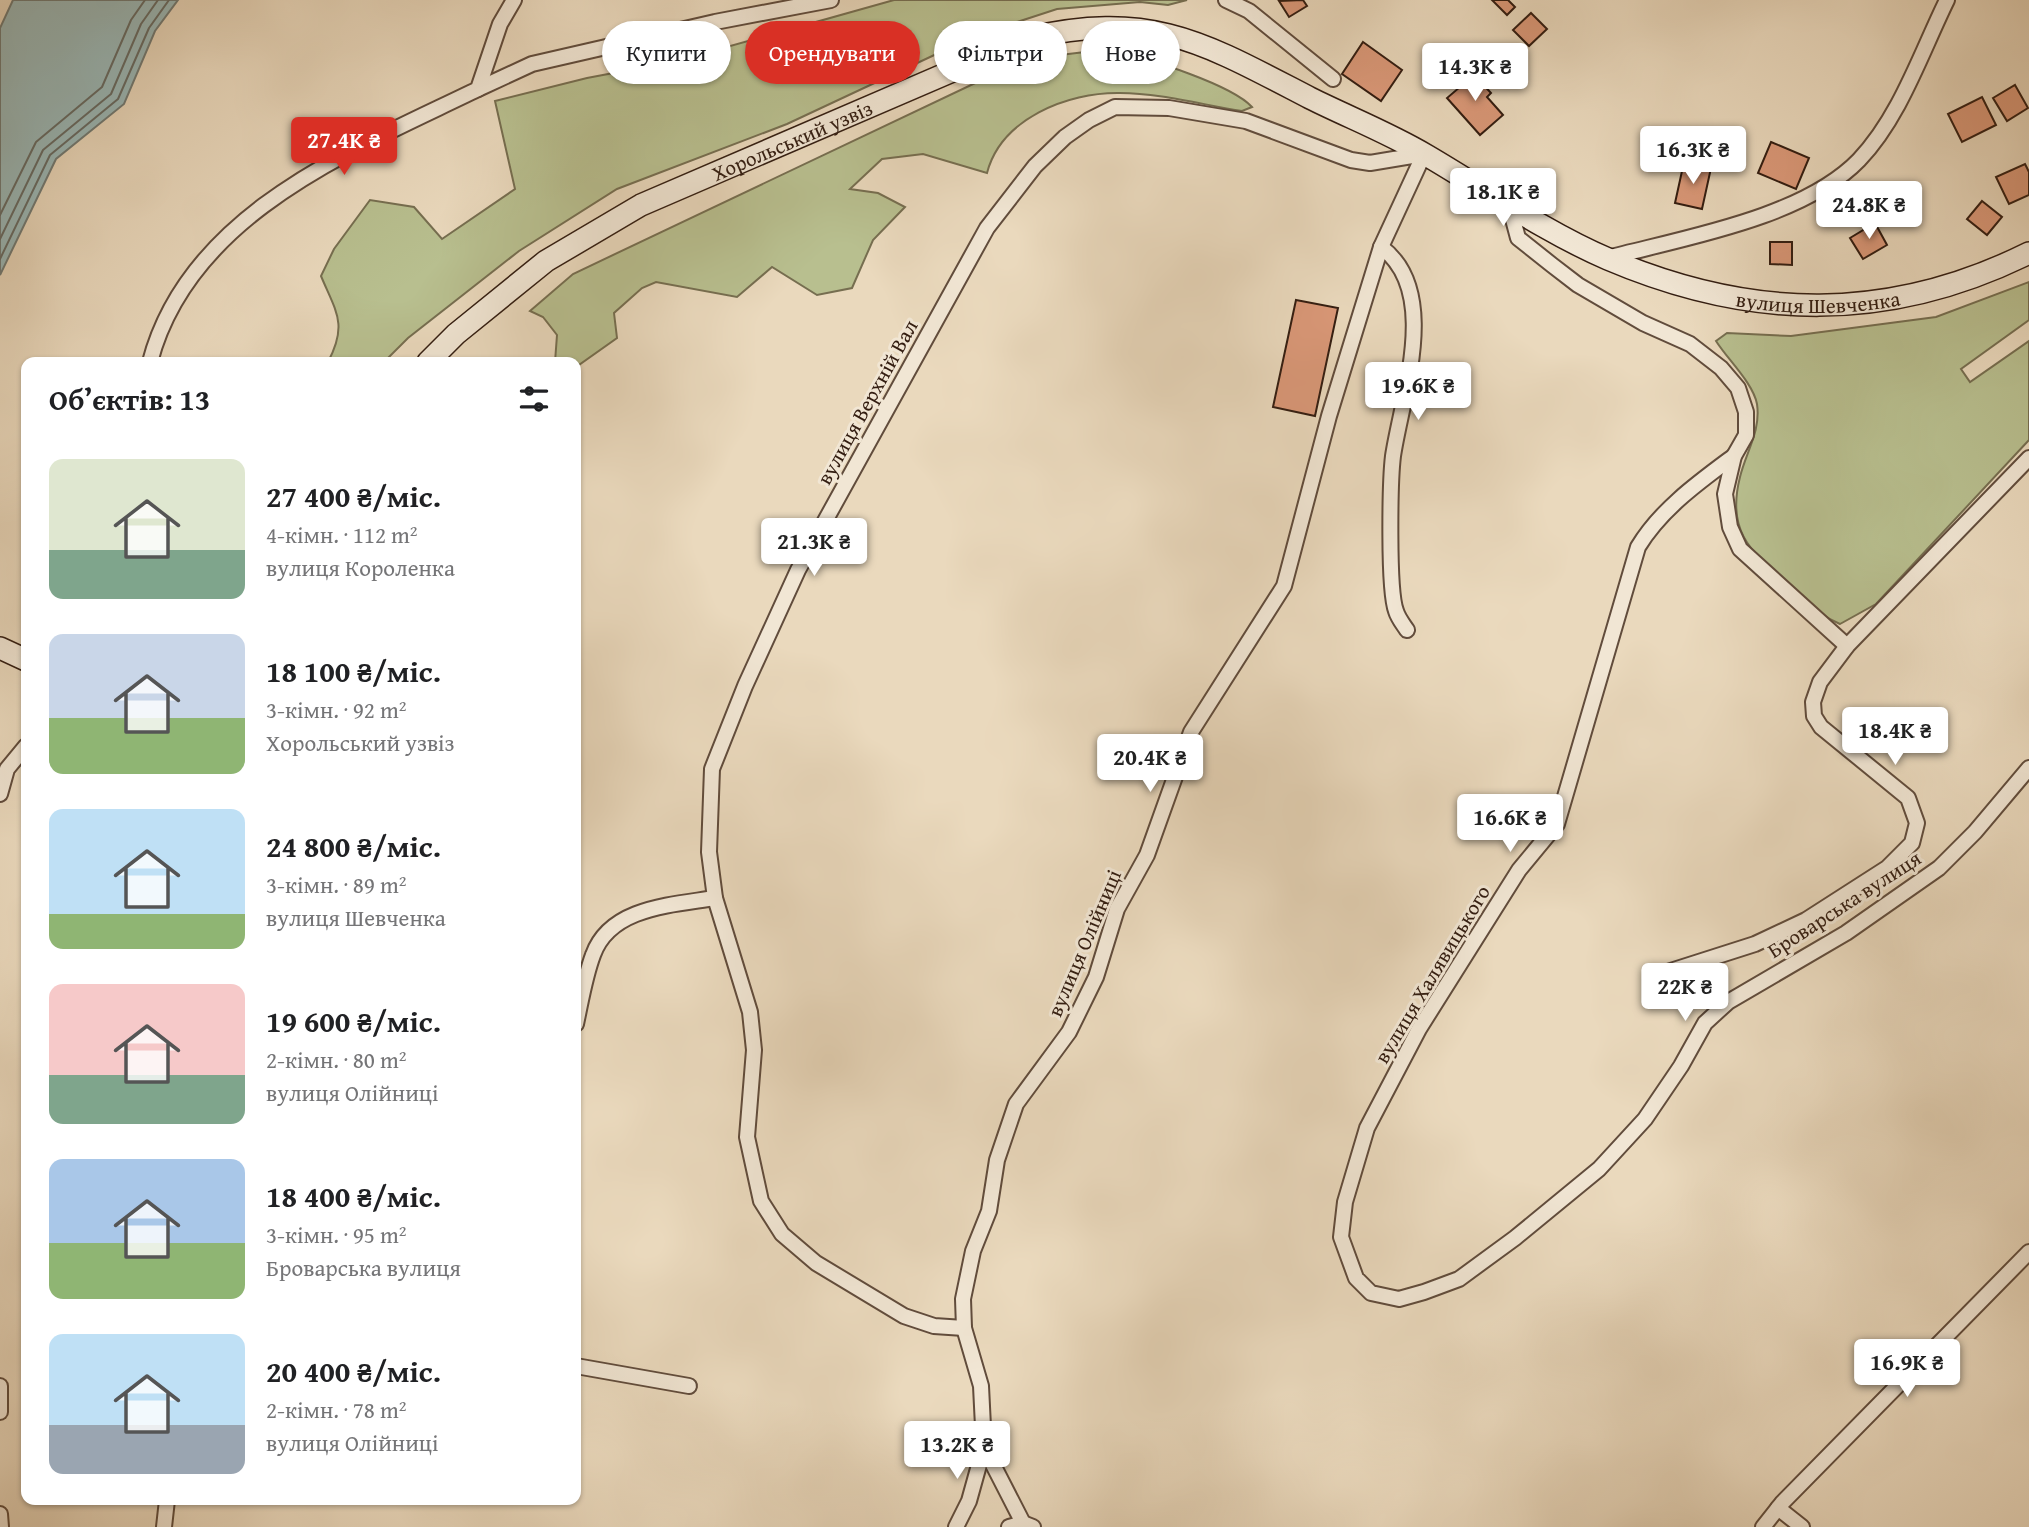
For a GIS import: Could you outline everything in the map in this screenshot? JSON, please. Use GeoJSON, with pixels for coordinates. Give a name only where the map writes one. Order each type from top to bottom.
{"type":"FeatureCollection","features":[{"type":"Feature","properties":{"kind":"main road","name":"Хорольський узвіз"},"geometry":{"type":"LineString","coordinates":[[433,357],[456,334],[546,261],[641,205],[1029,38],[1065,29],[1139,28],[1210,46],[1424,153],[1510,208],[1607,258]]}},
{"type":"Feature","properties":{"kind":"main road","name":"вулиця Шевченка"},"geometry":{"type":"LineString","coordinates":[[1607,258],[1685,287],[1794,307],[1879,302],[1949,284],[2029,253]]}},
{"type":"Feature","properties":{"kind":"main road"},"geometry":{"type":"LineString","coordinates":[[0,648],[21,658]]}},
{"type":"Feature","properties":{"kind":"street"},"geometry":{"type":"LineString","coordinates":[[478,89],[500,24],[514,0]]}},
{"type":"Feature","properties":{"kind":"street"},"geometry":{"type":"LineString","coordinates":[[152,357],[161,328],[186,286],[222,239],[258,209],[360,147],[532,64],[831,0]]}},
{"type":"Feature","properties":{"kind":"street"},"geometry":{"type":"LineString","coordinates":[[1226,0],[1249,11],[1333,79]]}},
{"type":"Feature","properties":{"kind":"street"},"geometry":{"type":"LineString","coordinates":[[1607,258],[1754,219],[1816,191],[1859,160],[1893,113],[1947,0]]}},
{"type":"Feature","properties":{"kind":"street","name":"вулиця Верхній Вал"},"geometry":{"type":"LineString","coordinates":[[964,1328],[934,1326],[904,1316],[816,1263],[782,1234],[761,1201],[747,1137],[754,1050],[750,1012],[715,898],[709,852],[712,769],[745,686],[798,570],[987,228],[1035,166],[1088,120],[1115,107],[1169,108],[1246,121],[1350,160],[1370,163],[1424,153]]}},
{"type":"Feature","properties":{"kind":"street","name":"вулиця Олійниці"},"geometry":{"type":"LineString","coordinates":[[984,1447],[981,1387],[964,1328],[963,1299],[973,1251],[989,1211],[997,1160],[1016,1104],[1069,1032],[1096,977],[1117,909],[1147,855],[1191,732],[1284,586],[1329,416],[1381,247],[1424,153]]}},
{"type":"Feature","properties":{"kind":"street"},"geometry":{"type":"LineString","coordinates":[[1510,208],[1518,237],[1561,272],[1643,323],[1690,344],[1721,368],[1738,388],[1746,412],[1746,435],[1734,456],[1725,494],[1730,527],[1740,549],[1847,646]]}},
{"type":"Feature","properties":{"kind":"street"},"geometry":{"type":"LineString","coordinates":[[1381,247],[1391,254],[1408,286],[1414,343],[1393,459],[1392,590],[1396,611],[1407,630]]}},
{"type":"Feature","properties":{"kind":"street","name":"вулиця Халявицького"},"geometry":{"type":"LineString","coordinates":[[1356,1278],[1341,1237],[1345,1202],[1367,1128],[1419,1029],[1519,870],[1557,824],[1638,547],[1649,529],[1674,504],[1734,456]]}},
{"type":"Feature","properties":{"kind":"street"},"geometry":{"type":"LineString","coordinates":[[1655,976],[1743,949],[1806,920],[1887,868],[1912,843],[1917,823],[1908,798],[1821,727],[1814,716],[1813,702],[1820,682],[1847,646],[2029,458]]}},
{"type":"Feature","properties":{"kind":"street"},"geometry":{"type":"LineString","coordinates":[[0,794],[4,769],[21,751]]}},
{"type":"Feature","properties":{"kind":"street","name":"Броварська вулиця"},"geometry":{"type":"LineString","coordinates":[[1356,1278],[1371,1293],[1399,1299],[1459,1279],[1515,1238],[1599,1170],[1645,1119],[1681,1066],[1705,1023],[1720,1009],[1846,933],[1939,868],[1975,832],[2029,768]]}},
{"type":"Feature","properties":{"kind":"street"},"geometry":{"type":"LineString","coordinates":[[581,1003],[593,953],[611,927],[650,910],[715,898]]}},
{"type":"Feature","properties":{"kind":"street"},"geometry":{"type":"LineString","coordinates":[[1763,1527],[1778,1508],[2029,1252]]}},
{"type":"Feature","properties":{"kind":"street"},"geometry":{"type":"LineString","coordinates":[[581,1367],[688,1386]]}},
{"type":"Feature","properties":{"kind":"street"},"geometry":{"type":"LineString","coordinates":[[0,1386],[0,1412]]}},
{"type":"Feature","properties":{"kind":"street"},"geometry":{"type":"LineString","coordinates":[[984,1447],[1022,1526]]}},
{"type":"Feature","properties":{"kind":"street"},"geometry":{"type":"LineString","coordinates":[[956,1527],[969,1501],[984,1447]]}},
{"type":"Feature","properties":{"kind":"street"},"geometry":{"type":"LineString","coordinates":[[164,1527],[165,1505]]}},
{"type":"Feature","properties":{"kind":"street"},"geometry":{"type":"LineString","coordinates":[[1778,1508],[1802,1527]]}},
{"type":"Feature","properties":{"kind":"street"},"geometry":{"type":"LineString","coordinates":[[0,1514],[1,1527]]}},
{"type":"Feature","properties":{"kind":"green space"},"geometry":{"type":"Polygon","coordinates":[[[894,0],[1187,0],[1168,5],[1140,2],[1057,9],[1020,21],[934,21],[934,55],[920,62],[920,21],[819,21],[894,0]]]}},
{"type":"Feature","properties":{"kind":"green space"},"geometry":{"type":"Polygon","coordinates":[[[745,42],[745,84],[872,84],[787,124],[617,189],[519,251],[408,338],[389,357],[330,357],[339,328],[338,318],[321,276],[334,249],[370,200],[414,207],[442,239],[515,189],[495,101],[602,75],[602,84],[731,84],[731,46],[745,42]]]}},
{"type":"Feature","properties":{"kind":"green space"},"geometry":{"type":"Polygon","coordinates":[[[1081,52],[1081,84],[1180,84],[1180,71],[1227,90],[1252,107],[1242,111],[1150,95],[1100,94],[1058,104],[1021,124],[1006,138],[987,173],[923,154],[882,159],[850,189],[878,193],[905,207],[873,240],[852,288],[817,295],[772,267],[737,297],[656,282],[642,288],[614,313],[617,338],[581,363],[581,357],[555,357],[557,335],[543,317],[530,311],[573,274],[973,84],[1067,84],[1067,54],[1081,52]]]}},
{"type":"Feature","properties":{"kind":"green space"},"geometry":{"type":"Polygon","coordinates":[[[2029,282],[2029,320],[1961,369],[1970,382],[2029,341],[2029,440],[1876,604],[1840,624],[1827,617],[1756,554],[1740,529],[1736,497],[1755,432],[1757,404],[1745,380],[1716,341],[1727,333],[1791,336],[1936,317],[2029,282]]]}},
{"type":"Feature","properties":{"kind":"water"},"geometry":{"type":"Polygon","coordinates":[[[13,0],[178,0],[155,31],[124,104],[56,159],[0,275],[0,28],[13,0]]]}},
{"type":"Feature","properties":{"kind":"building"},"geometry":{"type":"Polygon","coordinates":[[[1303,0],[1307,6],[1289,17],[1279,1],[1303,0]]]}},
{"type":"Feature","properties":{"kind":"building"},"geometry":{"type":"Polygon","coordinates":[[[1492,0],[1508,0],[1515,7],[1507,15],[1492,0]]]}},
{"type":"Feature","properties":{"kind":"building"},"geometry":{"type":"Polygon","coordinates":[[[1531,13],[1547,29],[1529,46],[1513,30],[1531,13]]]}},
{"type":"Feature","properties":{"kind":"building"},"geometry":{"type":"Polygon","coordinates":[[[1363,42],[1402,70],[1381,101],[1342,74],[1363,42]]]}},
{"type":"Feature","properties":{"kind":"building"},"geometry":{"type":"Polygon","coordinates":[[[1469,69],[1491,93],[1487,97],[1503,115],[1480,135],[1447,98],[1460,87],[1455,81],[1469,69]]]}},
{"type":"Feature","properties":{"kind":"building"},"geometry":{"type":"Polygon","coordinates":[[[2015,85],[2028,108],[2007,121],[1993,98],[2015,85]]]}},
{"type":"Feature","properties":{"kind":"building"},"geometry":{"type":"Polygon","coordinates":[[[1982,97],[1996,125],[1962,142],[1948,114],[1982,97]]]}},
{"type":"Feature","properties":{"kind":"building"},"geometry":{"type":"Polygon","coordinates":[[[1771,142],[1809,158],[1796,189],[1758,173],[1771,142]]]}},
{"type":"Feature","properties":{"kind":"building"},"geometry":{"type":"Polygon","coordinates":[[[1684,162],[1711,168],[1702,209],[1675,203],[1684,162]]]}},
{"type":"Feature","properties":{"kind":"building"},"geometry":{"type":"Polygon","coordinates":[[[2025,164],[2029,172],[2029,195],[2009,204],[1996,177],[2025,164]]]}},
{"type":"Feature","properties":{"kind":"building"},"geometry":{"type":"Polygon","coordinates":[[[1982,201],[2002,217],[1987,235],[1967,219],[1982,201]]]}},
{"type":"Feature","properties":{"kind":"building"},"geometry":{"type":"Polygon","coordinates":[[[1875,223],[1887,245],[1863,259],[1850,238],[1875,223]]]}},
{"type":"Feature","properties":{"kind":"building"},"geometry":{"type":"Polygon","coordinates":[[[1770,242],[1792,242],[1792,265],[1770,264],[1770,242]]]}},
{"type":"Feature","properties":{"kind":"building"},"geometry":{"type":"Polygon","coordinates":[[[1296,300],[1338,308],[1315,416],[1273,407],[1296,300]]]}}]}
